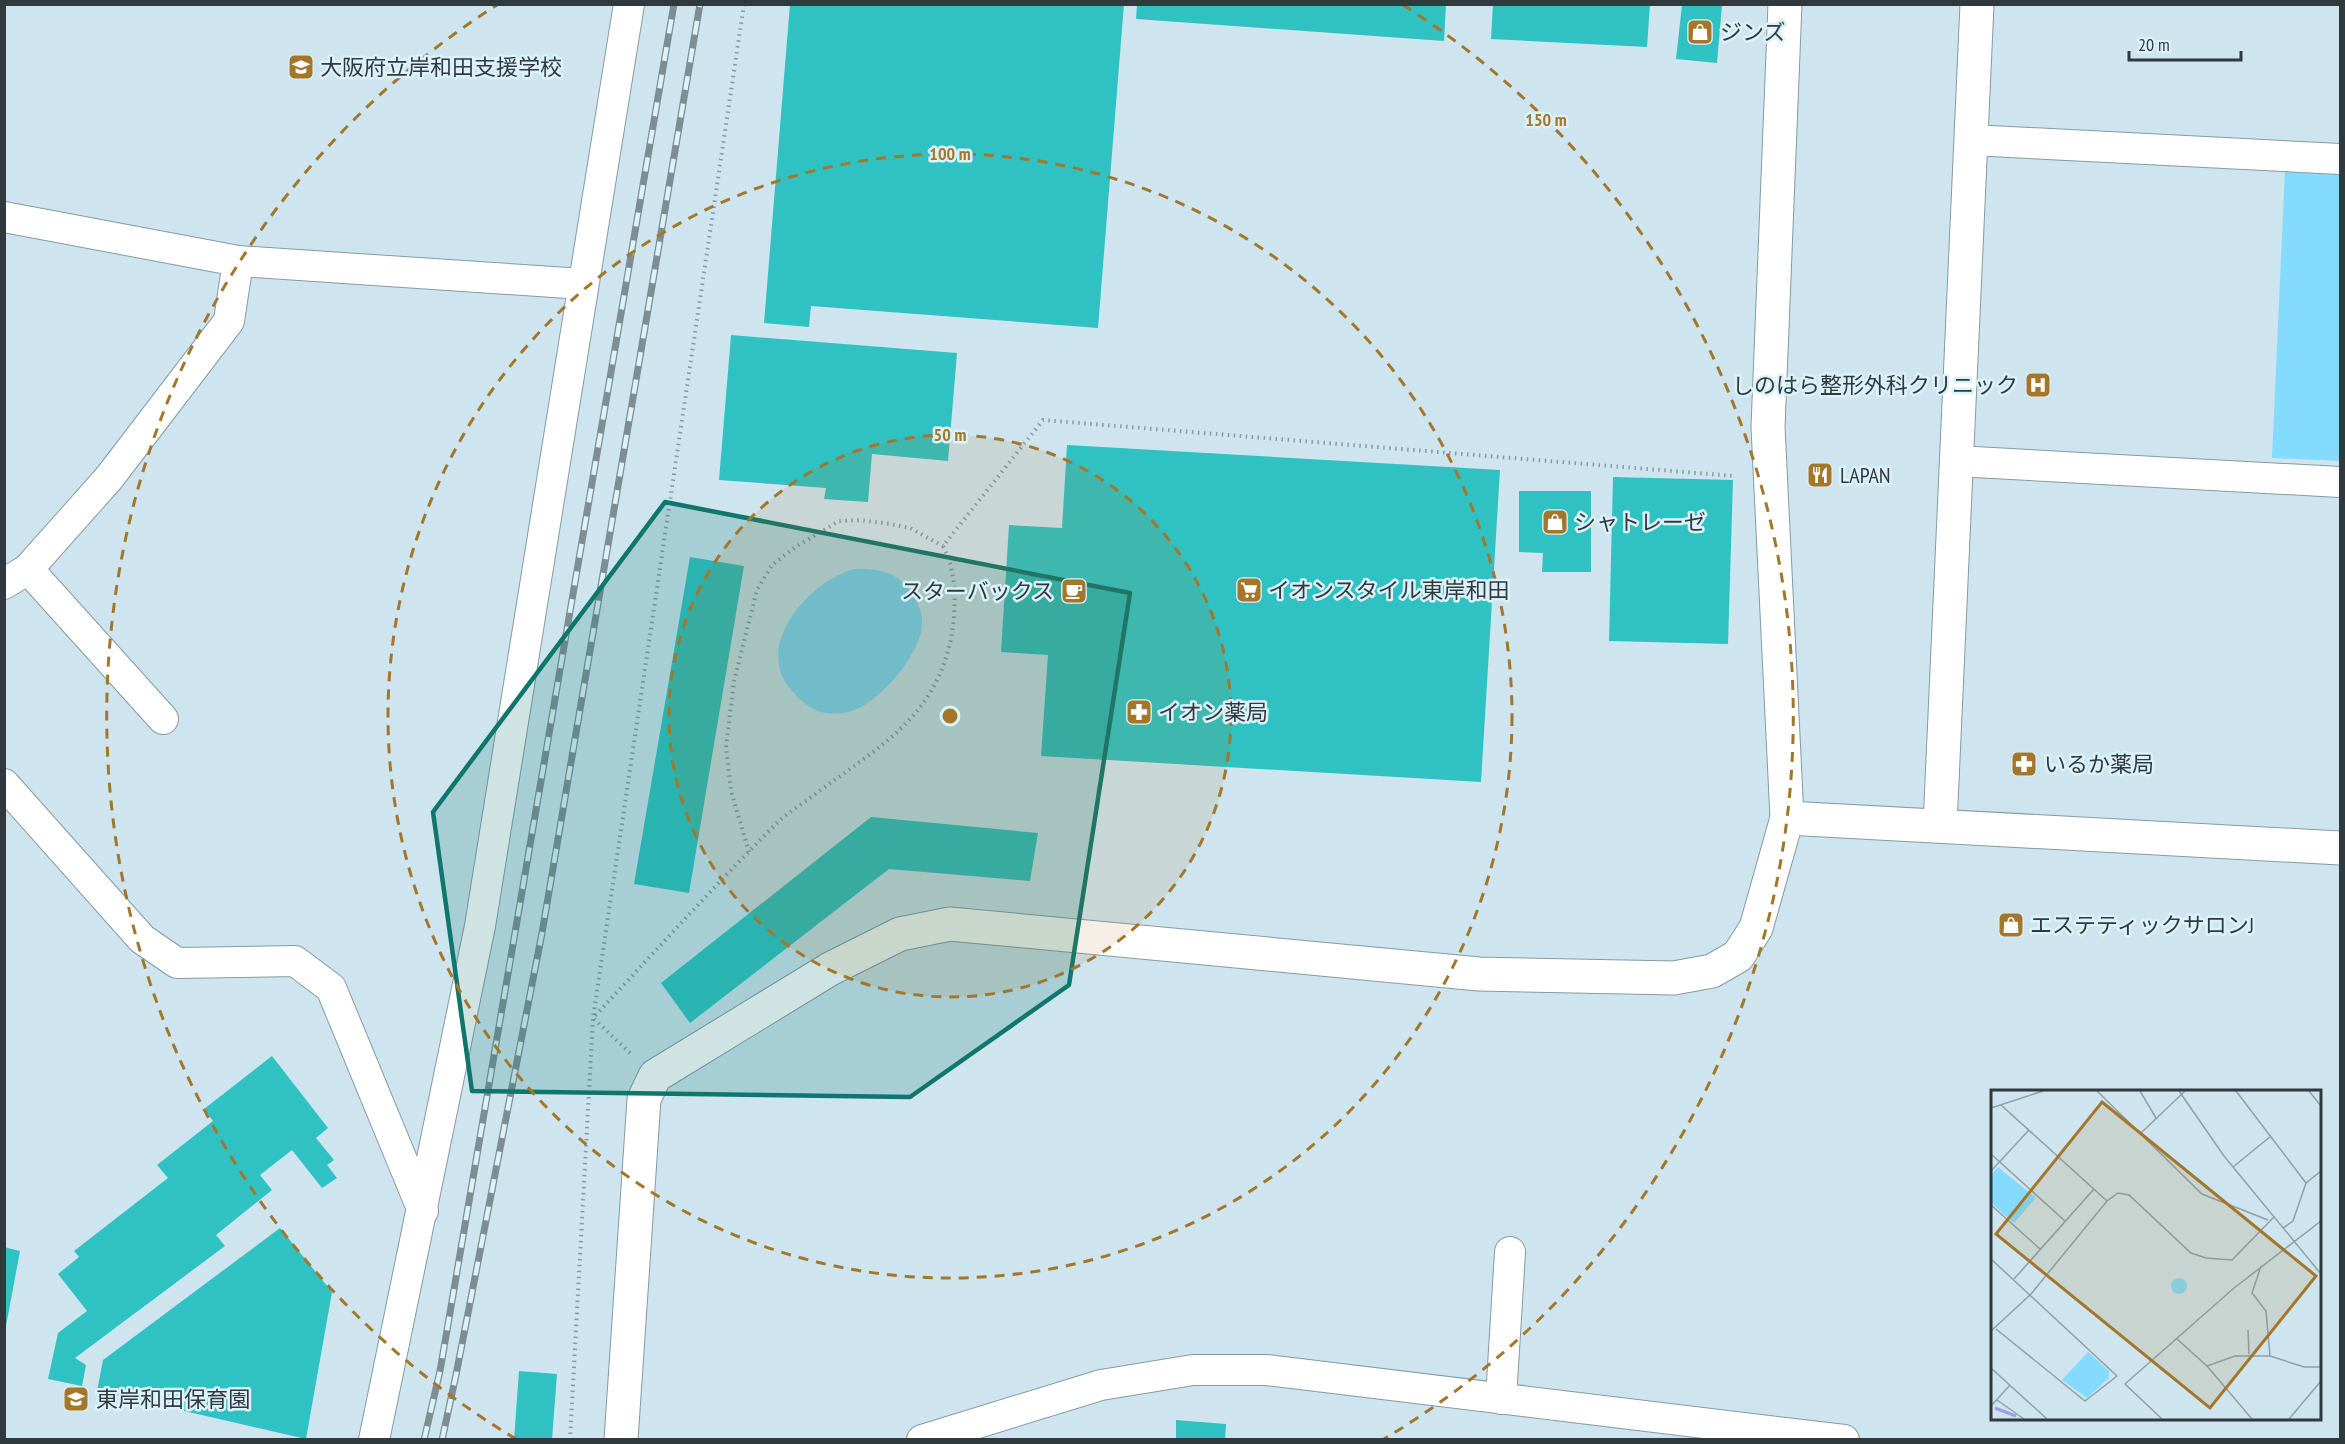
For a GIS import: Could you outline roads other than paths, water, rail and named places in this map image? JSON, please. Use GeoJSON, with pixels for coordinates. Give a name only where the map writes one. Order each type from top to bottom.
{"type":"FeatureCollection","features":[{"type":"Feature","properties":{"kind":"street"},"geometry":{"type":"LineString","coordinates":[[374,1440],[480,926],[629,4]]}},
{"type":"Feature","properties":{"kind":"street"},"geometry":{"type":"LineString","coordinates":[[621,1440],[644,1099],[655,1076],[830,969],[900,934],[951,924],[1479,974],[1674,978],[1712,972],[1738,956],[1756,928],[1787,818],[1768,427],[1785,4]]}},
{"type":"Feature","properties":{"kind":"street"},"geometry":{"type":"LineString","coordinates":[[1940,826],[1977,4]]}},
{"type":"Feature","properties":{"kind":"street"},"geometry":{"type":"LineString","coordinates":[[1971,140],[2340,159]]}},
{"type":"Feature","properties":{"kind":"street"},"geometry":{"type":"LineString","coordinates":[[4,217],[238,261],[583,284]]}},
{"type":"Feature","properties":{"kind":"street"},"geometry":{"type":"LineString","coordinates":[[163,719],[16,576],[110,478],[229,321],[238,261]]}},
{"type":"Feature","properties":{"kind":"street"},"geometry":{"type":"LineString","coordinates":[[1956,461],[2340,482]]}},
{"type":"Feature","properties":{"kind":"street"},"geometry":{"type":"LineString","coordinates":[[4,784],[142,939],[177,963],[295,961],[331,988],[423,1211]]}},
{"type":"Feature","properties":{"kind":"street"},"geometry":{"type":"LineString","coordinates":[[1787,818],[2340,848]]}},
{"type":"Feature","properties":{"kind":"street"},"geometry":{"type":"LineString","coordinates":[[1501,1399],[1510,1252]]}},
{"type":"Feature","properties":{"kind":"street"},"geometry":{"type":"LineString","coordinates":[[922,1440],[1101,1385],[1192,1370],[1266,1370],[1844,1440]]}},
{"type":"Feature","properties":{"kind":"railway"},"geometry":{"type":"LineString","coordinates":[[424,1440],[440,1371],[674,4]]}},
{"type":"Feature","properties":{"kind":"railway"},"geometry":{"type":"LineString","coordinates":[[442,1440],[542,933],[700,4]]}},
{"type":"Feature","properties":{"kind":"place","name":"ジンズ"},"geometry":{"type":"Point","coordinates":[1700,32]}},
{"type":"Feature","properties":{"kind":"place","name":"大阪府立岸和田支援学校"},"geometry":{"type":"Point","coordinates":[301,67]}},
{"type":"Feature","properties":{"kind":"place","name":"しのはら整形外科クリニック"},"geometry":{"type":"Point","coordinates":[2038,385]}},
{"type":"Feature","properties":{"kind":"place","name":"LAPAN"},"geometry":{"type":"Point","coordinates":[1820,475]}},
{"type":"Feature","properties":{"kind":"place","name":"シャトレーゼ"},"geometry":{"type":"Point","coordinates":[1555,522]}},
{"type":"Feature","properties":{"kind":"place","name":"イオンスタイル東岸和田"},"geometry":{"type":"Point","coordinates":[1249,590]}},
{"type":"Feature","properties":{"kind":"place","name":"スターバックス"},"geometry":{"type":"Point","coordinates":[1074,591]}},
{"type":"Feature","properties":{"kind":"place","name":"イオン薬局"},"geometry":{"type":"Point","coordinates":[1139,712]}},
{"type":"Feature","properties":{"kind":"place","name":"いるか薬局"},"geometry":{"type":"Point","coordinates":[2024,764]}},
{"type":"Feature","properties":{"kind":"place","name":"エステティックサロンJ"},"geometry":{"type":"Point","coordinates":[2011,925]}},
{"type":"Feature","properties":{"kind":"place","name":"東岸和田保育園"},"geometry":{"type":"Point","coordinates":[76,1399]}}]}
